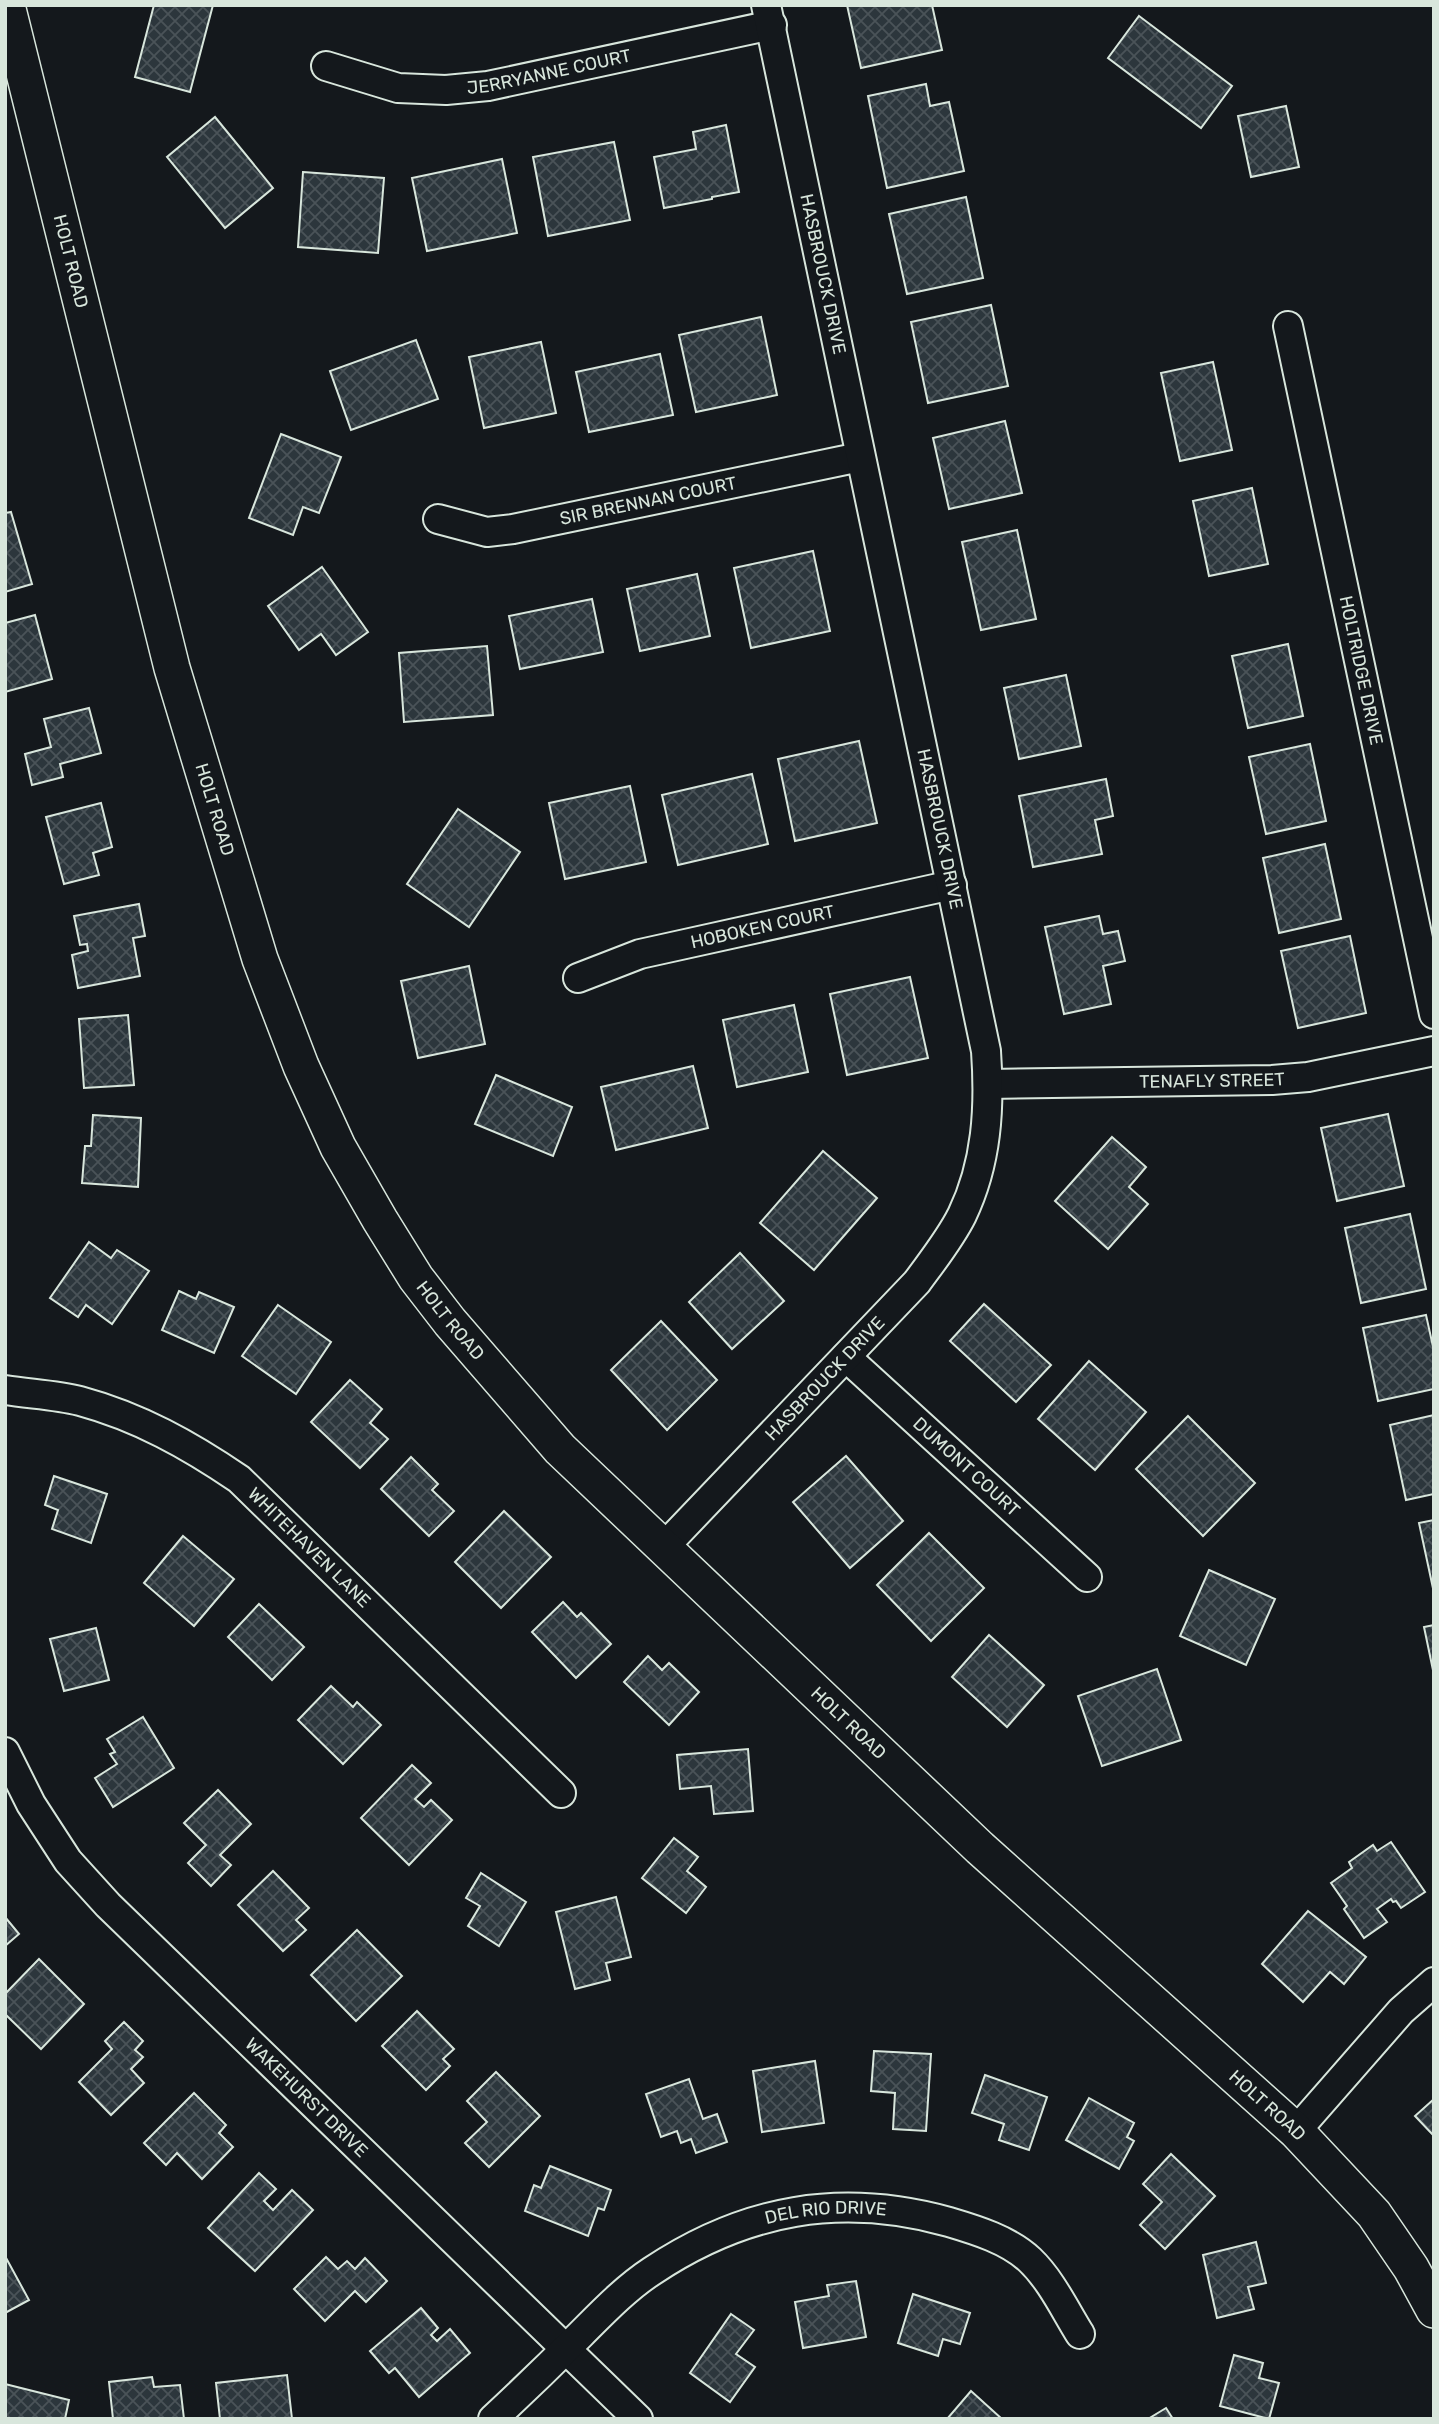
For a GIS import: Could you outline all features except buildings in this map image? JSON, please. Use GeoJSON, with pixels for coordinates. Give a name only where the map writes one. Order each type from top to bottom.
{"type":"FeatureCollection","features":[{"type":"Feature","properties":{"kind":"street","name":"HOLT ROAD"},"geometry":{"type":"LineString","coordinates":[[7,5],[172,668],[260,959],[301,1066],[338,1147],[416,1278],[489,1370],[560,1449],[980,1848],[1296,2132],[1374,2214],[1411,2268],[1434,2310]]}},
{"type":"Feature","properties":{"kind":"street","name":"HASBROUCK DRIVE"},"geometry":{"type":"LineString","coordinates":[[664,1547],[916,1282],[946,1243],[962,1214],[978,1170],[987,1131],[986,1051],[769,15]]}},
{"type":"Feature","properties":{"kind":"street","name":"JERRYANNE COURT"},"geometry":{"type":"LineString","coordinates":[[326,66],[398,88],[446,90],[488,86],[769,15]]}},
{"type":"Feature","properties":{"kind":"street","name":"HOLTRIDGE DRIVE"},"geometry":{"type":"LineString","coordinates":[[1288,326],[1434,1014]]}},
{"type":"Feature","properties":{"kind":"street","name":"SIR BRENNAN COURT"},"geometry":{"type":"LineString","coordinates":[[438,519],[487,532],[513,529],[860,457]]}},
{"type":"Feature","properties":{"kind":"street","name":"HOBOKEN COURT"},"geometry":{"type":"LineString","coordinates":[[578,978],[640,954],[952,885]]}},
{"type":"Feature","properties":{"kind":"street","name":"TENAFLY STREET"},"geometry":{"type":"LineString","coordinates":[[988,1084],[1272,1080],[1308,1077],[1434,1051]]}},
{"type":"Feature","properties":{"kind":"street","name":"DUMONT COURT"},"geometry":{"type":"LineString","coordinates":[[846,1357],[1087,1577]]}},
{"type":"Feature","properties":{"kind":"street","name":"WHITEHAVEN LANE"},"geometry":{"type":"LineString","coordinates":[[5,1390],[78,1400],[147,1424],[189,1446],[239,1479],[561,1793]]}},
{"type":"Feature","properties":{"kind":"street","name":"WAKEHURST DRIVE"},"geometry":{"type":"LineString","coordinates":[[5,1752],[31,1804],[61,1849],[107,1905],[638,2419]]}},
{"type":"Feature","properties":{"kind":"street"},"geometry":{"type":"LineString","coordinates":[[1296,2132],[1401,2011],[1434,1982]]}},
{"type":"Feature","properties":{"kind":"street","name":"DEL RIO DRIVE"},"geometry":{"type":"LineString","coordinates":[[494,2419],[612,2304],[650,2272],[722,2231],[803,2210],[884,2208],[968,2227],[999,2240],[1029,2259],[1047,2281],[1080,2334]]}}]}
